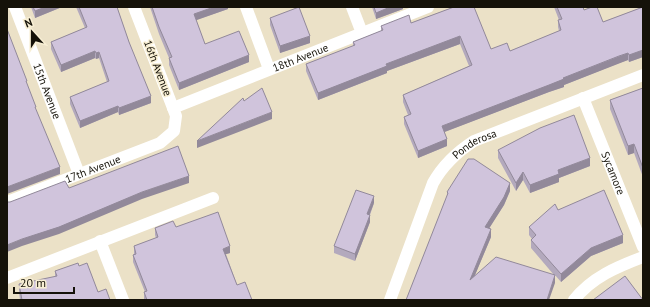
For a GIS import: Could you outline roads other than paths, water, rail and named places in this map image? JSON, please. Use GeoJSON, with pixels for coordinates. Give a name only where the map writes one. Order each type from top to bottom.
{"type":"FeatureCollection","features":[{"type":"Feature","properties":{"kind":"lane","name":"15th Avenue"},"geometry":{"type":"LineString","coordinates":[[15,7],[79,174]]}},
{"type":"Feature","properties":{"kind":"lane","name":"16th Avenue"},"geometry":{"type":"LineString","coordinates":[[134,7],[176,116],[174,131]]}},
{"type":"Feature","properties":{"kind":"lane"},"geometry":{"type":"LineString","coordinates":[[246,7],[269,69]]}},
{"type":"Feature","properties":{"kind":"lane"},"geometry":{"type":"LineString","coordinates":[[352,7],[362,33]]}},
{"type":"Feature","properties":{"kind":"lane","name":"18th Avenue"},"geometry":{"type":"LineString","coordinates":[[173,108],[428,7]]}},
{"type":"Feature","properties":{"kind":"lane","name":"Ponderosa"},"geometry":{"type":"LineString","coordinates":[[390,300],[433,183],[439,173],[455,155],[474,141],[643,75]]}},
{"type":"Feature","properties":{"kind":"lane","name":"Sycamore"},"geometry":{"type":"LineString","coordinates":[[584,98],[643,247]]}},
{"type":"Feature","properties":{"kind":"lane","name":"17th Avenue"},"geometry":{"type":"LineString","coordinates":[[7,202],[160,143],[174,131]]}},
{"type":"Feature","properties":{"kind":"lane"},"geometry":{"type":"LineString","coordinates":[[7,278],[213,198]]}},
{"type":"Feature","properties":{"kind":"lane"},"geometry":{"type":"LineString","coordinates":[[100,241],[122,300]]}},
{"type":"Feature","properties":{"kind":"lane"},"geometry":{"type":"LineString","coordinates":[[574,300],[596,279],[608,272],[643,257]]}}]}
